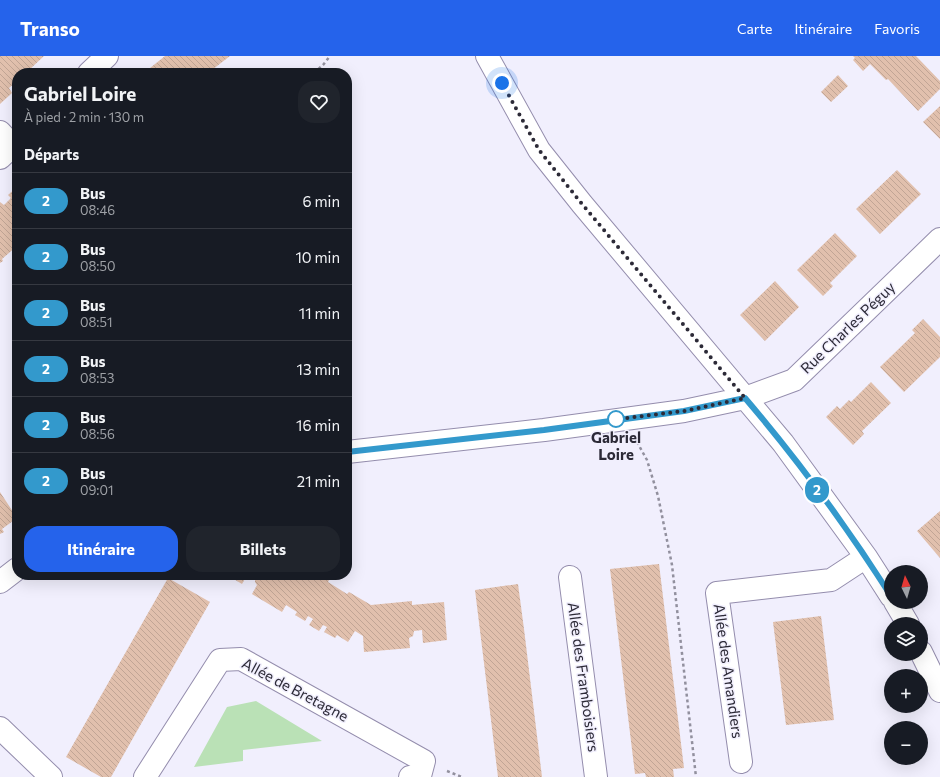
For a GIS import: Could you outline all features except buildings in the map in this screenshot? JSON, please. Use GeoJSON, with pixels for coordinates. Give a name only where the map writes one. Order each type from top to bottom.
{"type":"FeatureCollection","features":[{"type":"Feature","properties":{"kind":"street"},"geometry":{"type":"LineString","coordinates":[[94,68],[107,56]]}},
{"type":"Feature","properties":{"kind":"street"},"geometry":{"type":"LineString","coordinates":[[487,56],[539,150],[582,204],[783,443],[866,557],[884,585]]}},
{"type":"Feature","properties":{"kind":"street","name":"Rue Charles Péguy"},"geometry":{"type":"LineString","coordinates":[[352,451],[544,430],[623,418],[684,411],[745,398],[794,380],[940,239]]}},
{"type":"Feature","properties":{"kind":"street","name":"Allée des Amandiers"},"geometry":{"type":"LineString","coordinates":[[741,762],[717,593],[831,580],[866,557]]}},
{"type":"Feature","properties":{"kind":"street"},"geometry":{"type":"LineString","coordinates":[[0,582],[12,573]]}},
{"type":"Feature","properties":{"kind":"street","name":"Allée des Framboisiers"},"geometry":{"type":"LineString","coordinates":[[570,577],[596,777]]}},
{"type":"Feature","properties":{"kind":"street","name":"Allée de Bretagne"},"geometry":{"type":"LineString","coordinates":[[145,777],[220,660],[241,659],[424,761],[420,776],[410,777]]}},
{"type":"Feature","properties":{"kind":"street"},"geometry":{"type":"LineString","coordinates":[[925,661],[940,691]]}},
{"type":"Feature","properties":{"kind":"street"},"geometry":{"type":"LineString","coordinates":[[0,728],[51,777]]}},
{"type":"Feature","properties":{"kind":"path"},"geometry":{"type":"LineString","coordinates":[[320,68],[330,56]]}},
{"type":"Feature","properties":{"kind":"path"},"geometry":{"type":"LineString","coordinates":[[623,418],[647,460],[659,504],[672,565],[696,777]]}},
{"type":"Feature","properties":{"kind":"green space"},"geometry":{"type":"Polygon","coordinates":[[[256,701],[322,741],[243,750],[243,761],[194,767],[227,707],[256,701]]]}},
{"type":"Feature","properties":{"kind":"bus line","name":"2"},"geometry":{"type":"LineString","coordinates":[[352,451],[544,430],[623,418],[684,411],[745,398],[783,443],[866,557],[884,585]]}},
{"type":"Feature","properties":{"kind":"place","name":"Gabriel Loire"},"geometry":{"type":"Point","coordinates":[616,419]}},
{"type":"Feature","properties":{"kind":"route"},"geometry":{"type":"LineString","coordinates":[[502,83],[539,150],[582,204],[745,398],[684,411],[610,420],[616,419]]}}]}
